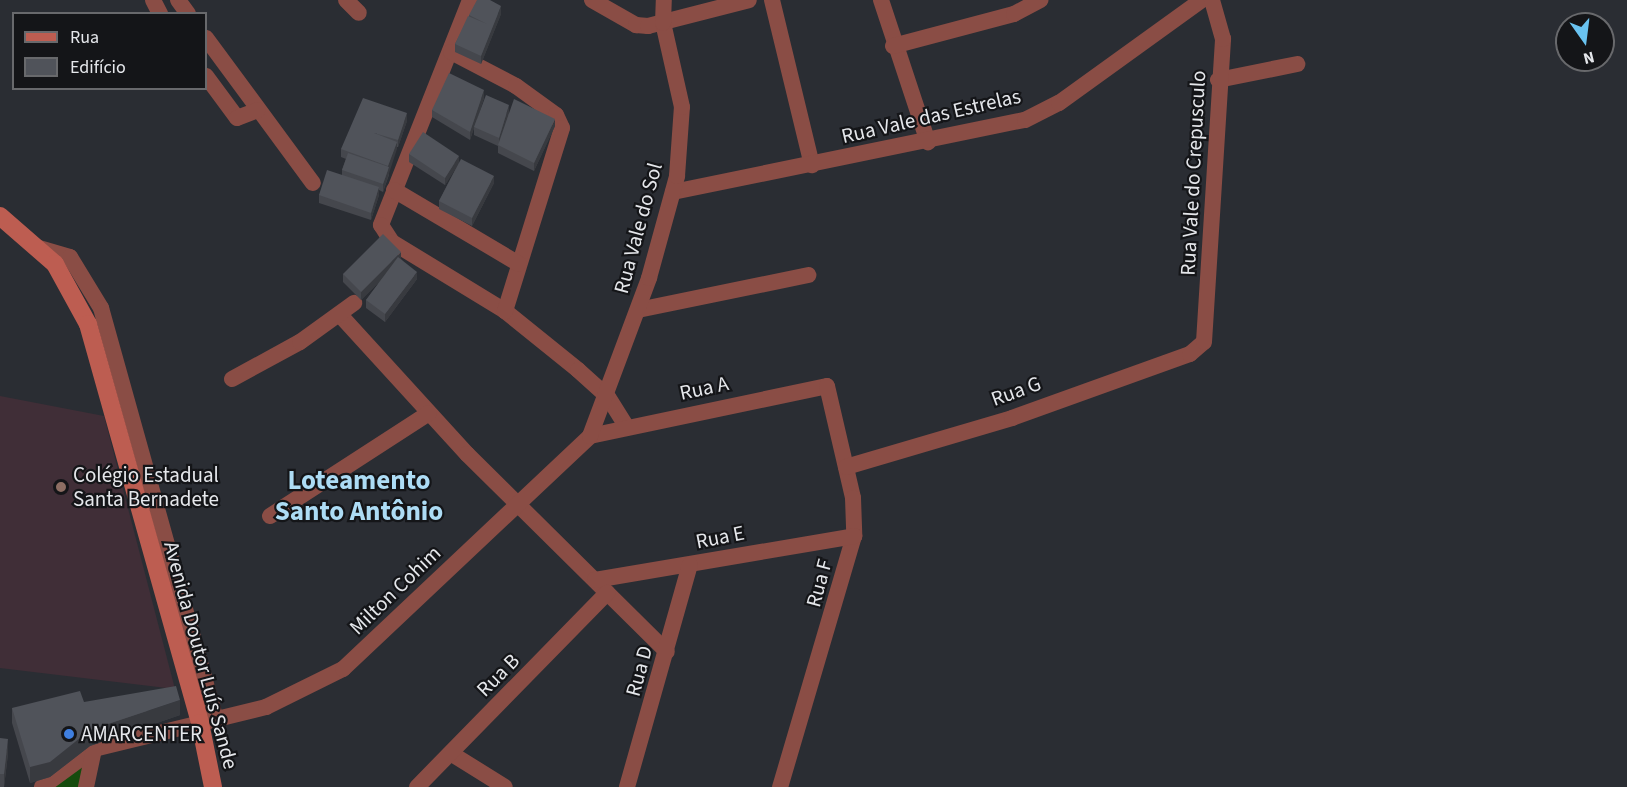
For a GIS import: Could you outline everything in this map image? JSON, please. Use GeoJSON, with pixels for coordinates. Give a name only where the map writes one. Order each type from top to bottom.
{"type":"FeatureCollection","features":[{"type":"Feature","properties":{"kind":"street"},"geometry":{"type":"LineString","coordinates":[[346,0],[359,13]]}},
{"type":"Feature","properties":{"kind":"street"},"geometry":{"type":"LineString","coordinates":[[470,0],[381,225],[386,236],[505,311],[608,397],[627,428]]}},
{"type":"Feature","properties":{"kind":"street"},"geometry":{"type":"LineString","coordinates":[[592,0],[636,25],[663,24],[749,0]]}},
{"type":"Feature","properties":{"kind":"street","name":"Rua Vale do Sol"},"geometry":{"type":"LineString","coordinates":[[590,436],[608,397],[638,310],[672,192],[682,148],[682,107],[663,24],[664,0]]}},
{"type":"Feature","properties":{"kind":"street"},"geometry":{"type":"LineString","coordinates":[[772,0],[812,165]]}},
{"type":"Feature","properties":{"kind":"street"},"geometry":{"type":"LineString","coordinates":[[881,0],[893,46],[928,142]]}},
{"type":"Feature","properties":{"kind":"street"},"geometry":{"type":"LineString","coordinates":[[893,46],[1014,14],[1040,0]]}},
{"type":"Feature","properties":{"kind":"street","name":"Rua Vale das Estrelas"},"geometry":{"type":"LineString","coordinates":[[672,192],[928,142],[1042,114],[1202,0]]}},
{"type":"Feature","properties":{"kind":"street","name":"Rua Vale do Crepusculo"},"geometry":{"type":"LineString","coordinates":[[1198,349],[1208,328],[1218,80],[1223,39],[1212,0]]}},
{"type":"Feature","properties":{"kind":"street"},"geometry":{"type":"LineString","coordinates":[[207,39],[313,183]]}},
{"type":"Feature","properties":{"kind":"street"},"geometry":{"type":"LineString","coordinates":[[451,52],[516,86],[560,120],[561,144],[505,311]]}},
{"type":"Feature","properties":{"kind":"street"},"geometry":{"type":"LineString","coordinates":[[1218,80],[1297,64]]}},
{"type":"Feature","properties":{"kind":"street"},"geometry":{"type":"LineString","coordinates":[[207,77],[237,118],[258,110]]}},
{"type":"Feature","properties":{"kind":"street"},"geometry":{"type":"LineString","coordinates":[[394,190],[519,264]]}},
{"type":"Feature","properties":{"kind":"street","name":"Avenida Doutor Luís Sande"},"geometry":{"type":"LineString","coordinates":[[0,216],[55,264],[88,324],[208,722],[213,787]]}},
{"type":"Feature","properties":{"kind":"street"},"geometry":{"type":"LineString","coordinates":[[638,310],[808,275]]}},
{"type":"Feature","properties":{"kind":"street"},"geometry":{"type":"LineString","coordinates":[[232,379],[341,316],[354,303]]}},
{"type":"Feature","properties":{"kind":"street"},"geometry":{"type":"LineString","coordinates":[[341,316],[515,503],[667,652]]}},
{"type":"Feature","properties":{"kind":"street","name":"Rua G"},"geometry":{"type":"LineString","coordinates":[[846,467],[1012,418],[1198,349]]}},
{"type":"Feature","properties":{"kind":"street","name":"Rua F"},"geometry":{"type":"LineString","coordinates":[[780,787],[854,536],[846,467],[827,386]]}},
{"type":"Feature","properties":{"kind":"street","name":"Rua A"},"geometry":{"type":"LineString","coordinates":[[590,436],[827,386]]}},
{"type":"Feature","properties":{"kind":"street"},"geometry":{"type":"LineString","coordinates":[[270,516],[429,413]]}},
{"type":"Feature","properties":{"kind":"street","name":"Milton Cohim"},"geometry":{"type":"LineString","coordinates":[[94,749],[266,707],[343,669],[378,642],[515,503],[590,436]]}},
{"type":"Feature","properties":{"kind":"street","name":"Rua E"},"geometry":{"type":"LineString","coordinates":[[595,580],[854,536]]}},
{"type":"Feature","properties":{"kind":"street","name":"Rua D"},"geometry":{"type":"LineString","coordinates":[[627,787],[690,565]]}},
{"type":"Feature","properties":{"kind":"street","name":"Rua B"},"geometry":{"type":"LineString","coordinates":[[417,787],[452,754],[607,593]]}},
{"type":"Feature","properties":{"kind":"street"},"geometry":{"type":"LineString","coordinates":[[42,787],[94,749]]}},
{"type":"Feature","properties":{"kind":"street"},"geometry":{"type":"LineString","coordinates":[[86,787],[94,749]]}},
{"type":"Feature","properties":{"kind":"street"},"geometry":{"type":"LineString","coordinates":[[452,754],[505,787]]}},
{"type":"Feature","properties":{"kind":"shaded area","name":"Colégio Estadual Santa Bernadete"},"geometry":{"type":"Polygon","coordinates":[[[0,396],[104,416],[175,689],[0,668],[0,396]]]}},
{"type":"Feature","properties":{"kind":"green space"},"geometry":{"type":"Polygon","coordinates":[[[94,750],[86,787],[42,787],[94,750]]]}},
{"type":"Feature","properties":{"kind":"building"},"geometry":{"type":"Polygon","coordinates":[[[477,0],[490,0],[501,6],[481,56],[455,44],[468,16],[487,24],[469,15],[477,0]]]}},
{"type":"Feature","properties":{"kind":"building"},"geometry":{"type":"Polygon","coordinates":[[[449,73],[484,90],[470,132],[432,110],[449,73]]]}},
{"type":"Feature","properties":{"kind":"building"},"geometry":{"type":"Polygon","coordinates":[[[486,95],[509,105],[499,138],[474,127],[486,95]]]}},
{"type":"Feature","properties":{"kind":"building"},"geometry":{"type":"Polygon","coordinates":[[[363,98],[407,113],[398,140],[374,133],[397,142],[388,166],[341,149],[363,98]]]}},
{"type":"Feature","properties":{"kind":"building"},"geometry":{"type":"Polygon","coordinates":[[[514,99],[555,119],[534,163],[498,145],[514,99]]]}},
{"type":"Feature","properties":{"kind":"building"},"geometry":{"type":"Polygon","coordinates":[[[423,132],[459,156],[445,178],[409,154],[423,132]]]}},
{"type":"Feature","properties":{"kind":"building"},"geometry":{"type":"Polygon","coordinates":[[[348,153],[389,167],[383,184],[342,170],[348,153]]]}},
{"type":"Feature","properties":{"kind":"building"},"geometry":{"type":"Polygon","coordinates":[[[461,159],[494,176],[472,218],[439,201],[461,159]]]}},
{"type":"Feature","properties":{"kind":"building"},"geometry":{"type":"Polygon","coordinates":[[[327,170],[379,187],[371,213],[319,195],[327,170]]]}},
{"type":"Feature","properties":{"kind":"building"},"geometry":{"type":"Polygon","coordinates":[[[383,234],[401,252],[361,292],[343,274],[383,234]]]}},
{"type":"Feature","properties":{"kind":"building"},"geometry":{"type":"Polygon","coordinates":[[[398,257],[417,272],[385,314],[366,300],[398,257]]]}},
{"type":"Feature","properties":{"kind":"building"},"geometry":{"type":"Polygon","coordinates":[[[176,686],[180,700],[90,730],[50,762],[30,767],[12,708],[80,691],[84,702],[176,686]]]}},
{"type":"Feature","properties":{"kind":"building"},"geometry":{"type":"Polygon","coordinates":[[[0,738],[8,739],[4,774],[0,774],[0,738]]]}},
{"type":"Feature","properties":{"kind":"place","name":"Colégio Estadual Santa Bernadete"},"geometry":{"type":"Point","coordinates":[61,487]}},
{"type":"Feature","properties":{"kind":"place","name":"AMARCENTER"},"geometry":{"type":"Point","coordinates":[69,734]}},
{"type":"Feature","properties":{"kind":"district","name":"Loteamento Santo Antônio"},"geometry":{"type":"Point","coordinates":[359,496]}}]}
